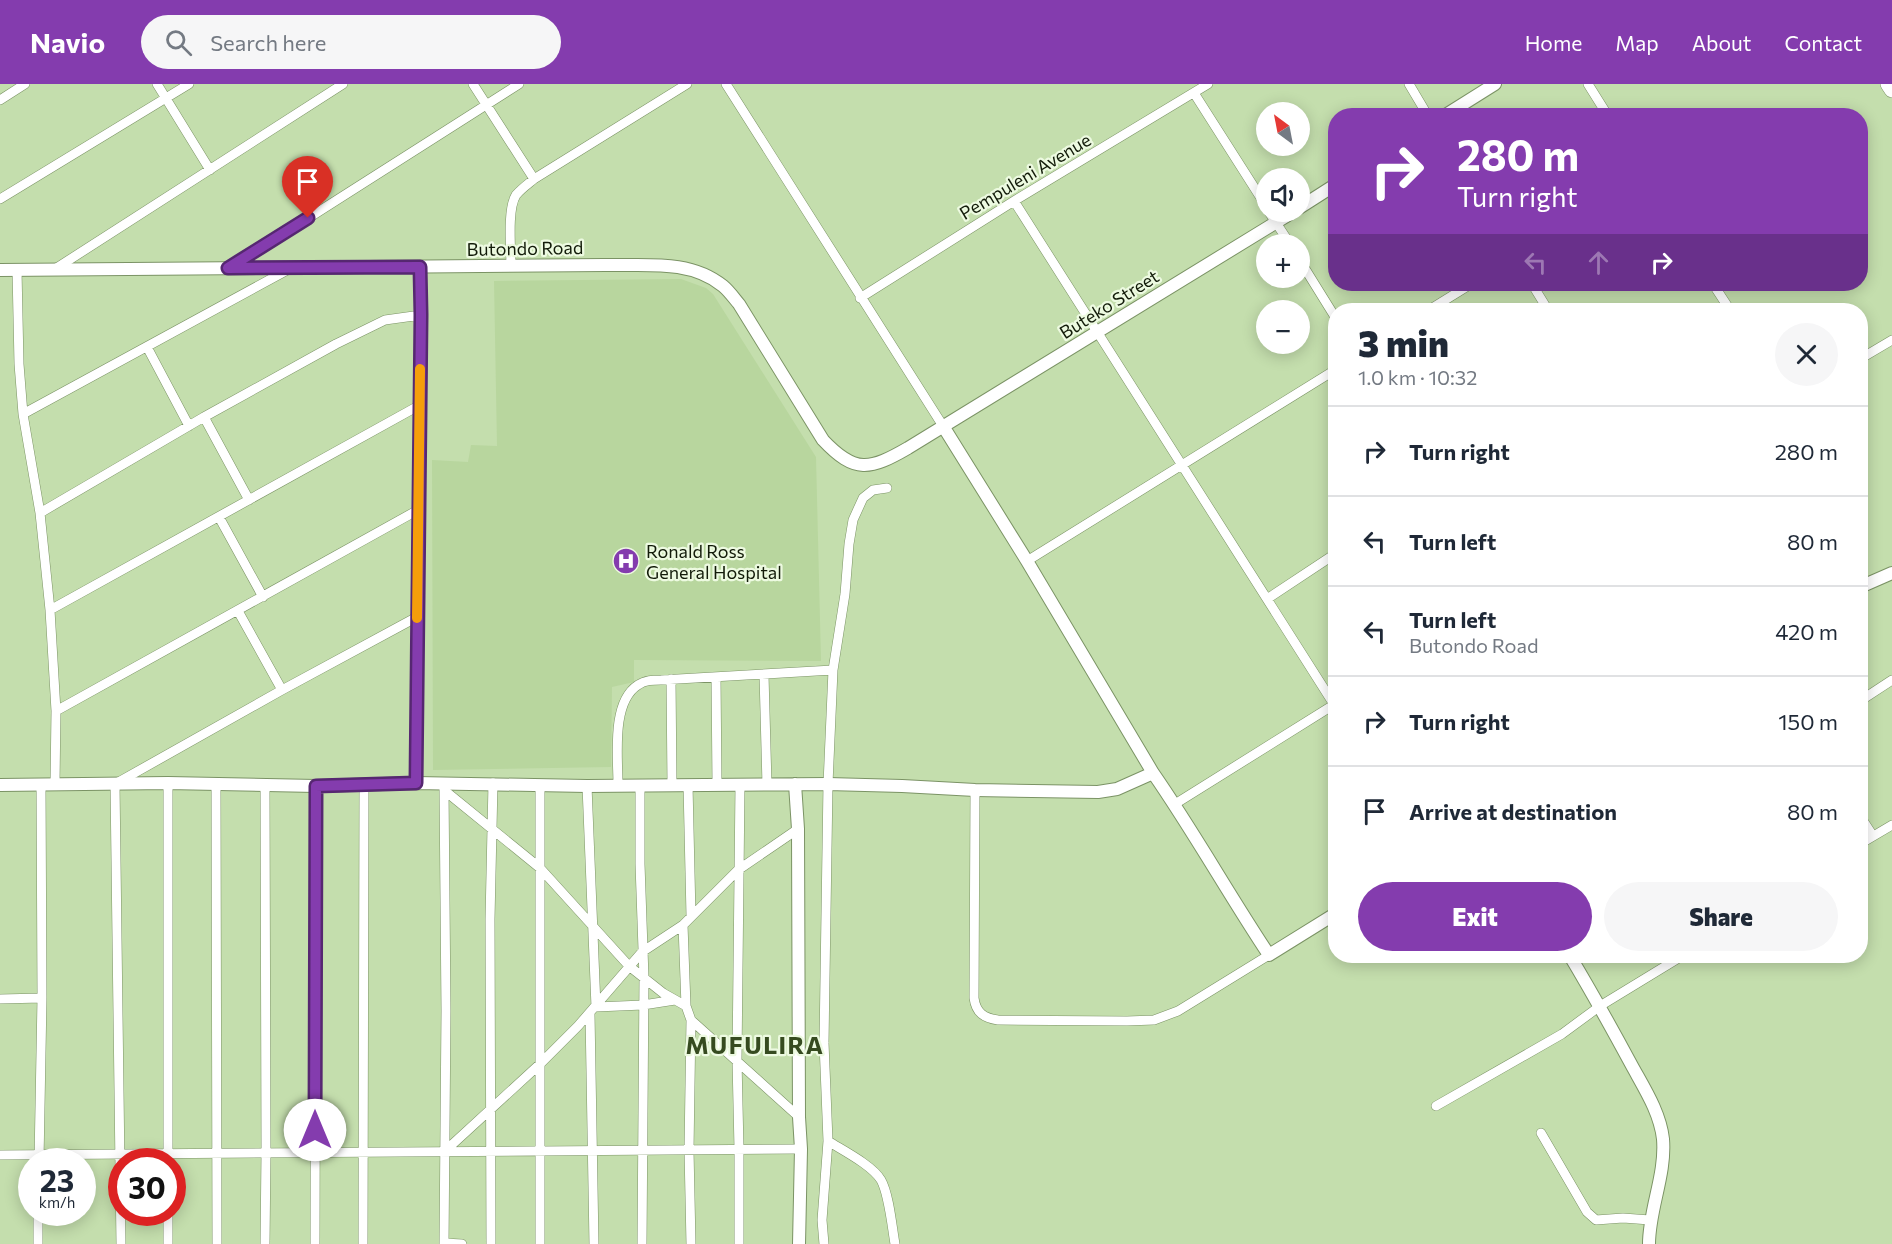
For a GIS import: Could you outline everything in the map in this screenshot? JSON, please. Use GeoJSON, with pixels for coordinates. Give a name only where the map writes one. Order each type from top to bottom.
{"type":"FeatureCollection","features":[{"type":"Feature","properties":{"kind":"main road"},"geometry":{"type":"LineString","coordinates":[[1888,84],[1892,90]]}},
{"type":"Feature","properties":{"kind":"street"},"geometry":{"type":"LineString","coordinates":[[0,100],[25,84]]}},
{"type":"Feature","properties":{"kind":"street"},"geometry":{"type":"LineString","coordinates":[[157,84],[210,170]]}},
{"type":"Feature","properties":{"kind":"street"},"geometry":{"type":"LineString","coordinates":[[0,199],[189,84]]}},
{"type":"Feature","properties":{"kind":"street"},"geometry":{"type":"LineString","coordinates":[[55,270],[344,84]]}},
{"type":"Feature","properties":{"kind":"street"},"geometry":{"type":"LineString","coordinates":[[474,84],[534,179]]}},
{"type":"Feature","properties":{"kind":"street"},"geometry":{"type":"LineString","coordinates":[[228,268],[519,84]]}},
{"type":"Feature","properties":{"kind":"street"},"geometry":{"type":"LineString","coordinates":[[511,266],[512,208],[516,195],[534,179],[687,84]]}},
{"type":"Feature","properties":{"kind":"street"},"geometry":{"type":"LineString","coordinates":[[726,84],[943,426],[1153,772],[1269,956]]}},
{"type":"Feature","properties":{"kind":"street","name":"Pempuleni Avenue"},"geometry":{"type":"LineString","coordinates":[[860,298],[1014,201],[1208,84]]}},
{"type":"Feature","properties":{"kind":"street"},"geometry":{"type":"LineString","coordinates":[[1409,84],[1423,108]]}},
{"type":"Feature","properties":{"kind":"street"},"geometry":{"type":"LineString","coordinates":[[1457,108],[1495,84]]}},
{"type":"Feature","properties":{"kind":"street"},"geometry":{"type":"LineString","coordinates":[[1588,84],[1603,108]]}},
{"type":"Feature","properties":{"kind":"street"},"geometry":{"type":"LineString","coordinates":[[1194,93],[1256,190]]}},
{"type":"Feature","properties":{"kind":"street"},"geometry":{"type":"LineString","coordinates":[[1310,201],[1328,189]]}},
{"type":"Feature","properties":{"kind":"street"},"geometry":{"type":"LineString","coordinates":[[1014,201],[1328,694]]}},
{"type":"Feature","properties":{"kind":"street","name":"Buteko Street"},"geometry":{"type":"LineString","coordinates":[[943,426],[1098,333],[1265,222]]}},
{"type":"Feature","properties":{"kind":"street","name":"Butondo Road"},"geometry":{"type":"LineString","coordinates":[[0,270],[673,266],[691,269],[714,279],[724,287],[739,304],[823,440],[837,455],[848,462],[870,465],[880,462],[943,426]]}},
{"type":"Feature","properties":{"kind":"street"},"geometry":{"type":"LineString","coordinates":[[416,783],[420,267]]}},
{"type":"Feature","properties":{"kind":"street"},"geometry":{"type":"LineString","coordinates":[[22,414],[291,268]]}},
{"type":"Feature","properties":{"kind":"street"},"geometry":{"type":"LineString","coordinates":[[17,270],[22,414],[39,513],[50,610],[56,711],[55,784]]}},
{"type":"Feature","properties":{"kind":"street"},"geometry":{"type":"LineString","coordinates":[[1310,277],[1328,306]]}},
{"type":"Feature","properties":{"kind":"street"},"geometry":{"type":"LineString","coordinates":[[1440,303],[1460,291]]}},
{"type":"Feature","properties":{"kind":"street"},"geometry":{"type":"LineString","coordinates":[[39,513],[204,417],[336,344],[375,324],[395,318],[421,315]]}},
{"type":"Feature","properties":{"kind":"street"},"geometry":{"type":"LineString","coordinates":[[1868,354],[1892,340]]}},
{"type":"Feature","properties":{"kind":"street"},"geometry":{"type":"LineString","coordinates":[[147,347],[189,426]]}},
{"type":"Feature","properties":{"kind":"street"},"geometry":{"type":"LineString","coordinates":[[1027,561],[1328,374]]}},
{"type":"Feature","properties":{"kind":"street"},"geometry":{"type":"LineString","coordinates":[[50,610],[420,405]]}},
{"type":"Feature","properties":{"kind":"street"},"geometry":{"type":"LineString","coordinates":[[204,417],[249,500]]}},
{"type":"Feature","properties":{"kind":"street"},"geometry":{"type":"LineString","coordinates":[[824,1244],[822,1220],[828,1141],[824,1043],[828,784],[833,670],[855,514],[863,498],[873,490],[887,488]]}},
{"type":"Feature","properties":{"kind":"street"},"geometry":{"type":"LineString","coordinates":[[56,711],[418,510]]}},
{"type":"Feature","properties":{"kind":"street"},"geometry":{"type":"LineString","coordinates":[[219,517],[263,597]]}},
{"type":"Feature","properties":{"kind":"street"},"geometry":{"type":"LineString","coordinates":[[1267,599],[1328,559]]}},
{"type":"Feature","properties":{"kind":"street"},"geometry":{"type":"LineString","coordinates":[[1868,584],[1892,573]]}},
{"type":"Feature","properties":{"kind":"street"},"geometry":{"type":"LineString","coordinates":[[238,611],[282,690]]}},
{"type":"Feature","properties":{"kind":"street"},"geometry":{"type":"LineString","coordinates":[[115,784],[417,617]]}},
{"type":"Feature","properties":{"kind":"street"},"geometry":{"type":"LineString","coordinates":[[618,785],[619,727],[622,707],[640,683],[671,679],[833,670]]}},
{"type":"Feature","properties":{"kind":"street"},"geometry":{"type":"LineString","coordinates":[[764,675],[767,785]]}},
{"type":"Feature","properties":{"kind":"street"},"geometry":{"type":"LineString","coordinates":[[716,677],[717,784]]}},
{"type":"Feature","properties":{"kind":"street"},"geometry":{"type":"LineString","coordinates":[[671,679],[672,785]]}},
{"type":"Feature","properties":{"kind":"street"},"geometry":{"type":"LineString","coordinates":[[1868,696],[1892,680]]}},
{"type":"Feature","properties":{"kind":"street"},"geometry":{"type":"LineString","coordinates":[[1175,804],[1328,709]]}},
{"type":"Feature","properties":{"kind":"street"},"geometry":{"type":"LineString","coordinates":[[0,785],[168,783],[364,786],[416,783],[444,787],[493,783],[587,786],[828,784],[1098,792],[1117,789],[1153,772]]}},
{"type":"Feature","properties":{"kind":"street"},"geometry":{"type":"LineString","coordinates":[[168,783],[168,1148]]}},
{"type":"Feature","properties":{"kind":"street"},"geometry":{"type":"LineString","coordinates":[[490,1244],[492,1107],[490,919],[493,783]]}},
{"type":"Feature","properties":{"kind":"street"},"geometry":{"type":"LineString","coordinates":[[115,784],[121,1148]]}},
{"type":"Feature","properties":{"kind":"street"},"geometry":{"type":"LineString","coordinates":[[265,784],[265,1244]]}},
{"type":"Feature","properties":{"kind":"street"},"geometry":{"type":"LineString","coordinates":[[795,784],[798,830],[801,1149],[798,1244]]}},
{"type":"Feature","properties":{"kind":"street"},"geometry":{"type":"LineString","coordinates":[[39,1148],[42,998],[41,785]]}},
{"type":"Feature","properties":{"kind":"street"},"geometry":{"type":"LineString","coordinates":[[216,785],[216,1244]]}},
{"type":"Feature","properties":{"kind":"street"},"geometry":{"type":"LineString","coordinates":[[540,785],[542,1151],[540,1244]]}},
{"type":"Feature","properties":{"kind":"street"},"geometry":{"type":"LineString","coordinates":[[640,785],[644,978],[642,1244]]}},
{"type":"Feature","properties":{"kind":"street"},"geometry":{"type":"LineString","coordinates":[[688,785],[691,916]]}},
{"type":"Feature","properties":{"kind":"street"},"geometry":{"type":"LineString","coordinates":[[739,1244],[740,1149],[737,1060],[740,785]]}},
{"type":"Feature","properties":{"kind":"street"},"geometry":{"type":"LineString","coordinates":[[315,1244],[316,786]]}},
{"type":"Feature","properties":{"kind":"street"},"geometry":{"type":"LineString","coordinates":[[363,1244],[364,786]]}},
{"type":"Feature","properties":{"kind":"street"},"geometry":{"type":"LineString","coordinates":[[587,786],[593,926],[591,1150],[594,1244]]}},
{"type":"Feature","properties":{"kind":"street"},"geometry":{"type":"LineString","coordinates":[[444,787],[540,868],[629,966],[663,993],[686,1006]]}},
{"type":"Feature","properties":{"kind":"street"},"geometry":{"type":"LineString","coordinates":[[444,787],[446,1000],[444,1243],[462,1244]]}},
{"type":"Feature","properties":{"kind":"street"},"geometry":{"type":"LineString","coordinates":[[975,790],[974,998],[977,1010],[988,1018],[998,1020],[1154,1020],[1185,1007],[1328,918]]}},
{"type":"Feature","properties":{"kind":"street"},"geometry":{"type":"LineString","coordinates":[[1868,839],[1892,825]]}},
{"type":"Feature","properties":{"kind":"street"},"geometry":{"type":"LineString","coordinates":[[1868,828],[1873,836]]}},
{"type":"Feature","properties":{"kind":"street"},"geometry":{"type":"LineString","coordinates":[[444,1152],[541,1063],[593,1011],[642,952],[683,925],[738,870],[798,830]]}},
{"type":"Feature","properties":{"kind":"street"},"geometry":{"type":"LineString","coordinates":[[683,925],[686,1006],[691,1020],[689,1150],[691,1244]]}},
{"type":"Feature","properties":{"kind":"street"},"geometry":{"type":"LineString","coordinates":[[1574,963],[1600,1006],[1656,1112],[1663,1140],[1662,1166],[1650,1220],[1649,1244]]}},
{"type":"Feature","properties":{"kind":"street"},"geometry":{"type":"LineString","coordinates":[[1436,1106],[1562,1034],[1600,1006],[1671,963]]}},
{"type":"Feature","properties":{"kind":"street"},"geometry":{"type":"LineString","coordinates":[[0,999],[42,998]]}},
{"type":"Feature","properties":{"kind":"street"},"geometry":{"type":"LineString","coordinates":[[593,1011],[675,1000]]}},
{"type":"Feature","properties":{"kind":"street"},"geometry":{"type":"LineString","coordinates":[[691,1020],[799,1117]]}},
{"type":"Feature","properties":{"kind":"street"},"geometry":{"type":"LineString","coordinates":[[1541,1133],[1592,1217],[1596,1220],[1623,1218],[1650,1220]]}},
{"type":"Feature","properties":{"kind":"street"},"geometry":{"type":"LineString","coordinates":[[828,1141],[871,1169],[881,1180],[895,1244]]}},
{"type":"Feature","properties":{"kind":"street"},"geometry":{"type":"LineString","coordinates":[[186,1157],[217,1154],[801,1149]]}},
{"type":"Feature","properties":{"kind":"street"},"geometry":{"type":"LineString","coordinates":[[0,1155],[18,1156]]}},
{"type":"Feature","properties":{"kind":"street"},"geometry":{"type":"LineString","coordinates":[[38,1226],[38,1244]]}},
{"type":"Feature","properties":{"kind":"street"},"geometry":{"type":"LineString","coordinates":[[121,1226],[121,1244]]}},
{"type":"Feature","properties":{"kind":"street"},"geometry":{"type":"LineString","coordinates":[[168,1226],[168,1244]]}},
{"type":"Feature","properties":{"kind":"shaded area","name":"Ronald Ross General Hospital"},"geometry":{"type":"Polygon","coordinates":[[[681,279],[706,288],[713,294],[816,457],[821,661],[634,660],[634,682],[612,687],[611,767],[433,770],[432,460],[468,462],[471,445],[497,446],[494,281],[681,279]]]}},
{"type":"Feature","properties":{"kind":"slow traffic"},"geometry":{"type":"LineString","coordinates":[[417,618],[420,369]]}},
{"type":"Feature","properties":{"kind":"place","name":"Ronald Ross General Hospital"},"geometry":{"type":"Point","coordinates":[626,561]}},
{"type":"Feature","properties":{"kind":"district","name":"MUFULIRA"},"geometry":{"type":"Point","coordinates":[755,1044]}},
{"type":"Feature","properties":{"kind":"route"},"geometry":{"type":"LineString","coordinates":[[308,218],[228,268],[420,267],[421,315],[416,783],[316,786],[315,1130]]}}]}
